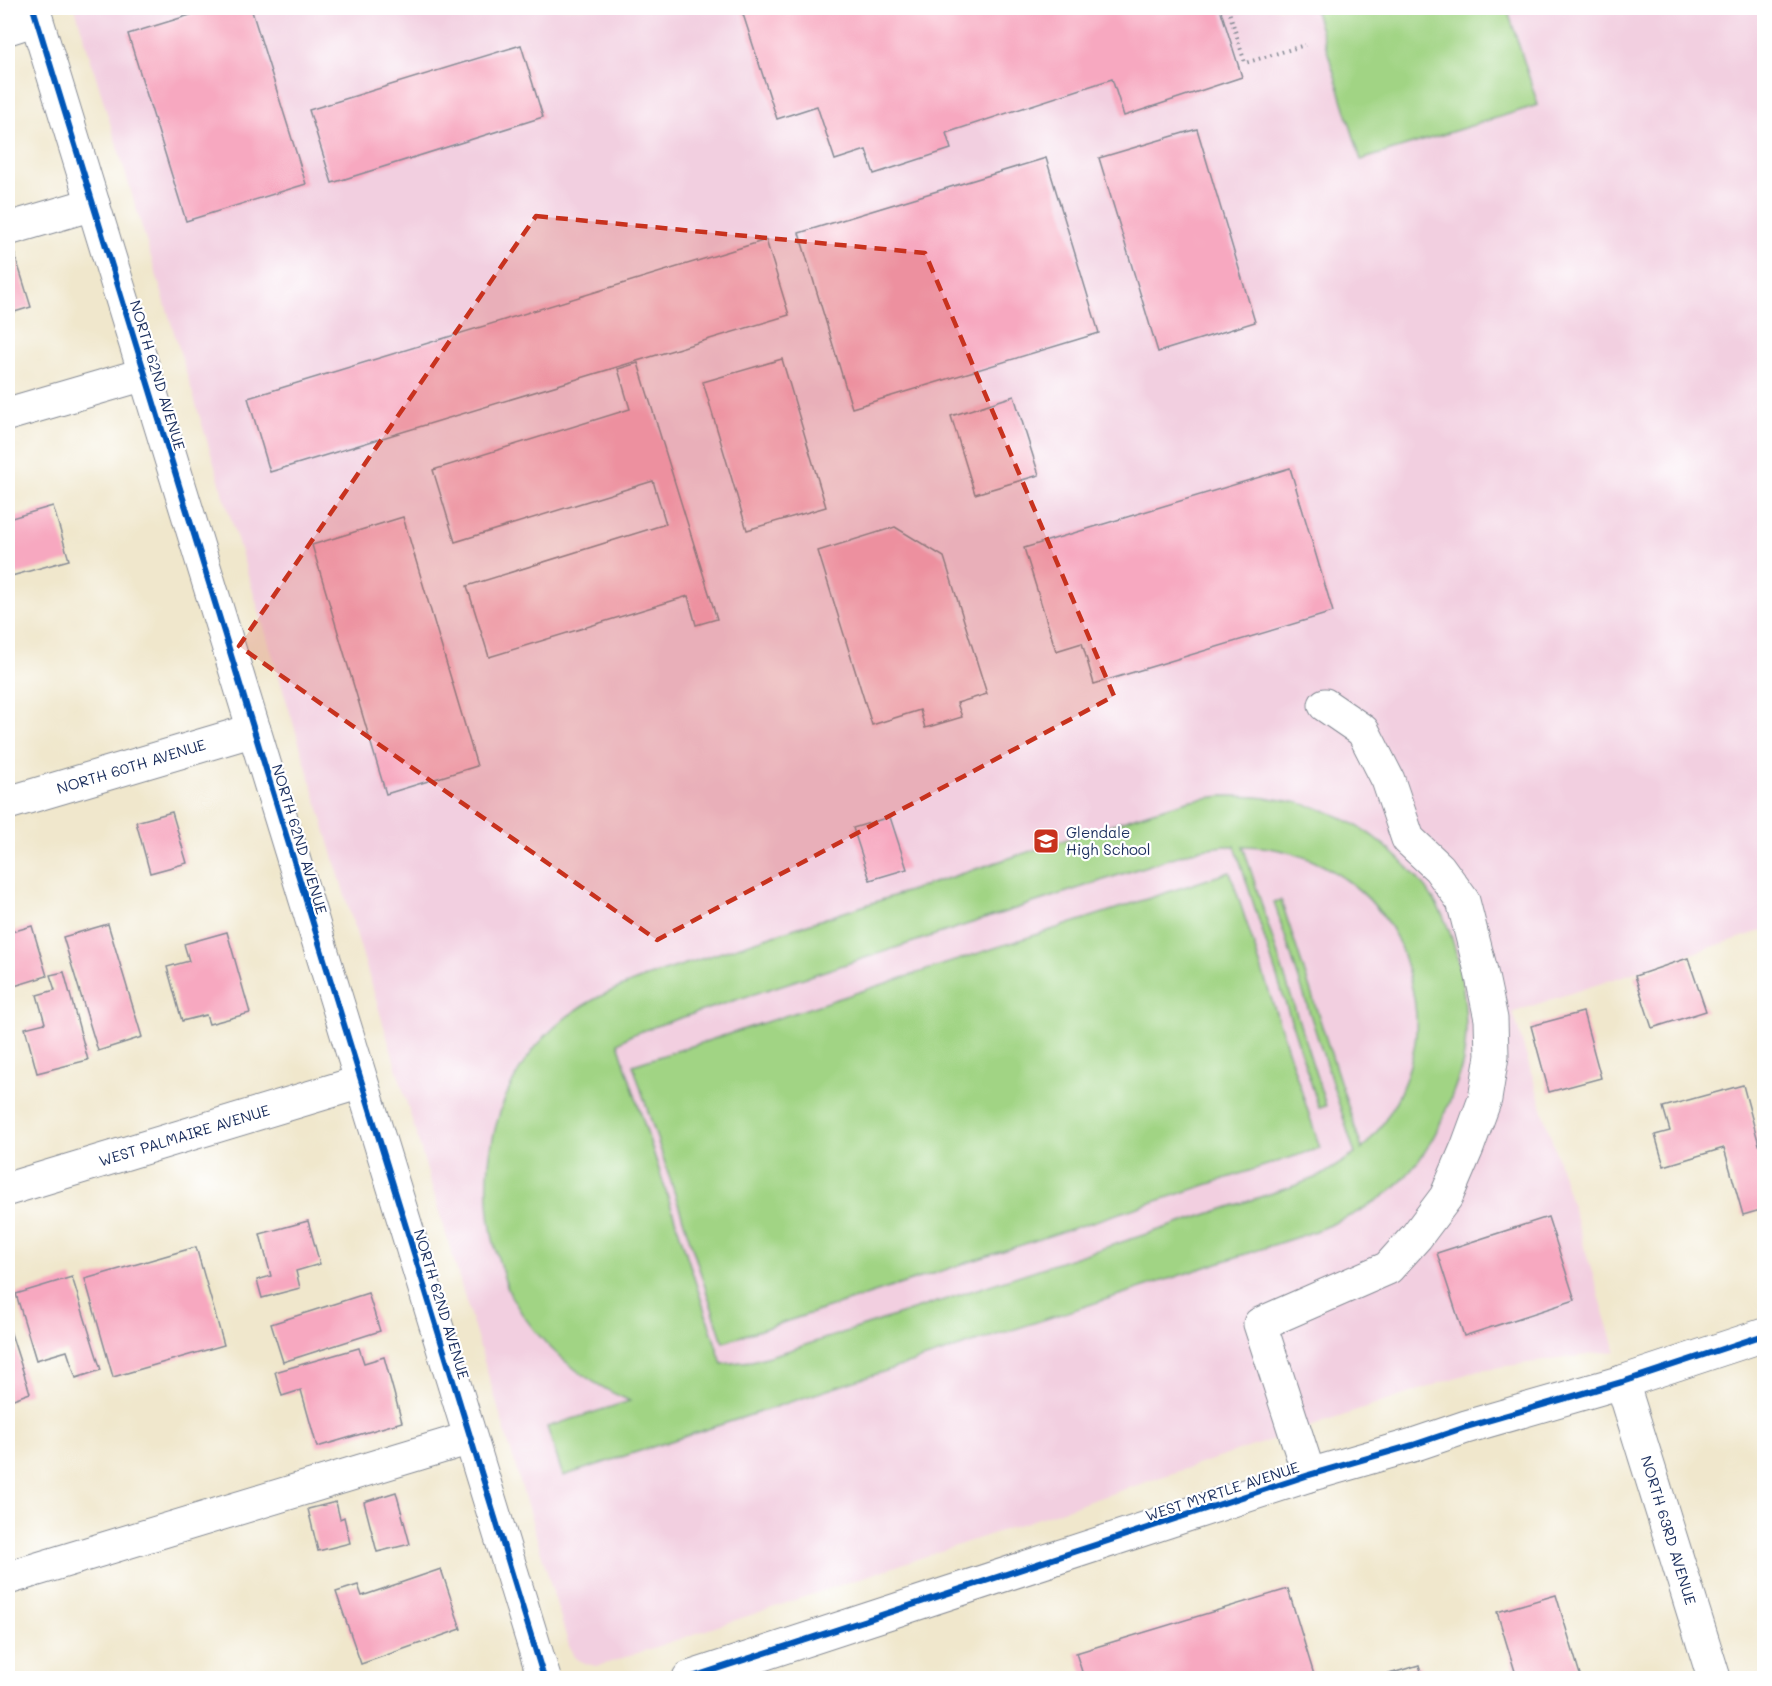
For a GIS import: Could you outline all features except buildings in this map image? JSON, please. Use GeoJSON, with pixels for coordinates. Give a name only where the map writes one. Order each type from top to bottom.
{"type":"FeatureCollection","features":[{"type":"Feature","properties":{"kind":"street","name":"NORTH 62ND AVENUE"},"geometry":{"type":"LineString","coordinates":[[26,18],[93,204],[544,1678]]}},
{"type":"Feature","properties":{"kind":"street"},"geometry":{"type":"LineString","coordinates":[[8,229],[93,204]]}},
{"type":"Feature","properties":{"kind":"street"},"geometry":{"type":"LineString","coordinates":[[8,414],[145,374]]}},
{"type":"Feature","properties":{"kind":"street"},"geometry":{"type":"LineString","coordinates":[[1309,1475],[1260,1324],[1388,1268],[1416,1237],[1446,1197],[1467,1148],[1485,1098],[1492,1056],[1491,1019],[1462,901],[1439,867],[1408,839],[1388,780],[1363,731],[1325,705]]}},
{"type":"Feature","properties":{"kind":"street","name":"NORTH 60TH AVENUE"},"geometry":{"type":"LineString","coordinates":[[8,803],[254,730]]}},
{"type":"Feature","properties":{"kind":"street","name":"WEST PALMAIRE AVENUE"},"geometry":{"type":"LineString","coordinates":[[8,1189],[361,1082]]}},
{"type":"Feature","properties":{"kind":"street","name":"WEST MYRTLE AVENUE"},"geometry":{"type":"LineString","coordinates":[[689,1678],[1309,1475],[1622,1382],[1764,1335]]}},
{"type":"Feature","properties":{"kind":"street","name":"NORTH 63RD AVENUE"},"geometry":{"type":"LineString","coordinates":[[1622,1382],[1714,1678]]}},
{"type":"Feature","properties":{"kind":"street"},"geometry":{"type":"LineString","coordinates":[[8,1578],[470,1438]]}},
{"type":"Feature","properties":{"kind":"path"},"geometry":{"type":"LineString","coordinates":[[1228,8],[1245,63],[1305,45]]}},
{"type":"Feature","properties":{"kind":"highlighted area"},"geometry":{"type":"Polygon","coordinates":[[[536,216],[925,253],[1114,696],[657,940],[239,646],[536,216]]]}},
{"type":"Feature","properties":{"kind":"shaded area","name":"Glendale High School"},"geometry":{"type":"Polygon","coordinates":[[[75,8],[1764,8],[1764,930],[1513,1012],[1616,1351],[1479,1370],[608,1663],[596,1666],[574,1657],[75,8]]]}},
{"type":"Feature","properties":{"kind":"green space"},"geometry":{"type":"Polygon","coordinates":[[[1314,8],[1507,8],[1538,105],[1361,160],[1314,8]]]}},
{"type":"Feature","properties":{"kind":"green space"},"geometry":{"type":"Polygon","coordinates":[[[1222,796],[1268,798],[1313,807],[1342,818],[1372,836],[1399,858],[1423,885],[1442,914],[1454,947],[1463,986],[1466,1026],[1463,1061],[1453,1094],[1436,1133],[1418,1162],[1403,1179],[1385,1195],[1364,1208],[1307,1234],[563,1476],[547,1427],[630,1401],[578,1372],[548,1346],[535,1331],[510,1294],[492,1236],[488,1203],[488,1170],[493,1137],[502,1106],[516,1076],[535,1048],[558,1024],[578,1009],[611,991],[646,977],[1191,800],[1222,796]],[[1235,846],[1201,849],[1165,860],[662,1024],[631,1035],[618,1043],[722,1364],[752,1361],[787,1351],[1291,1187],[1322,1175],[1355,1154],[1274,902],[1281,900],[1362,1149],[1380,1128],[1394,1104],[1410,1066],[1415,1044],[1416,1014],[1413,995],[1396,937],[1384,917],[1369,899],[1332,870],[1289,852],[1243,846],[1326,1106],[1319,1108],[1235,846]]]}},
{"type":"Feature","properties":{"kind":"green space"},"geometry":{"type":"Polygon","coordinates":[[[1230,872],[1320,1148],[723,1342],[633,1065],[1230,872]]]}},
{"type":"Feature","properties":{"kind":"cycle path"},"geometry":{"type":"LineString","coordinates":[[33,8],[544,1678]]}},
{"type":"Feature","properties":{"kind":"cycle path"},"geometry":{"type":"LineString","coordinates":[[689,1678],[1309,1475],[1622,1382],[1764,1335]]}},
{"type":"Feature","properties":{"kind":"place","name":"Glendale High School"},"geometry":{"type":"Point","coordinates":[1046,841]}}]}
